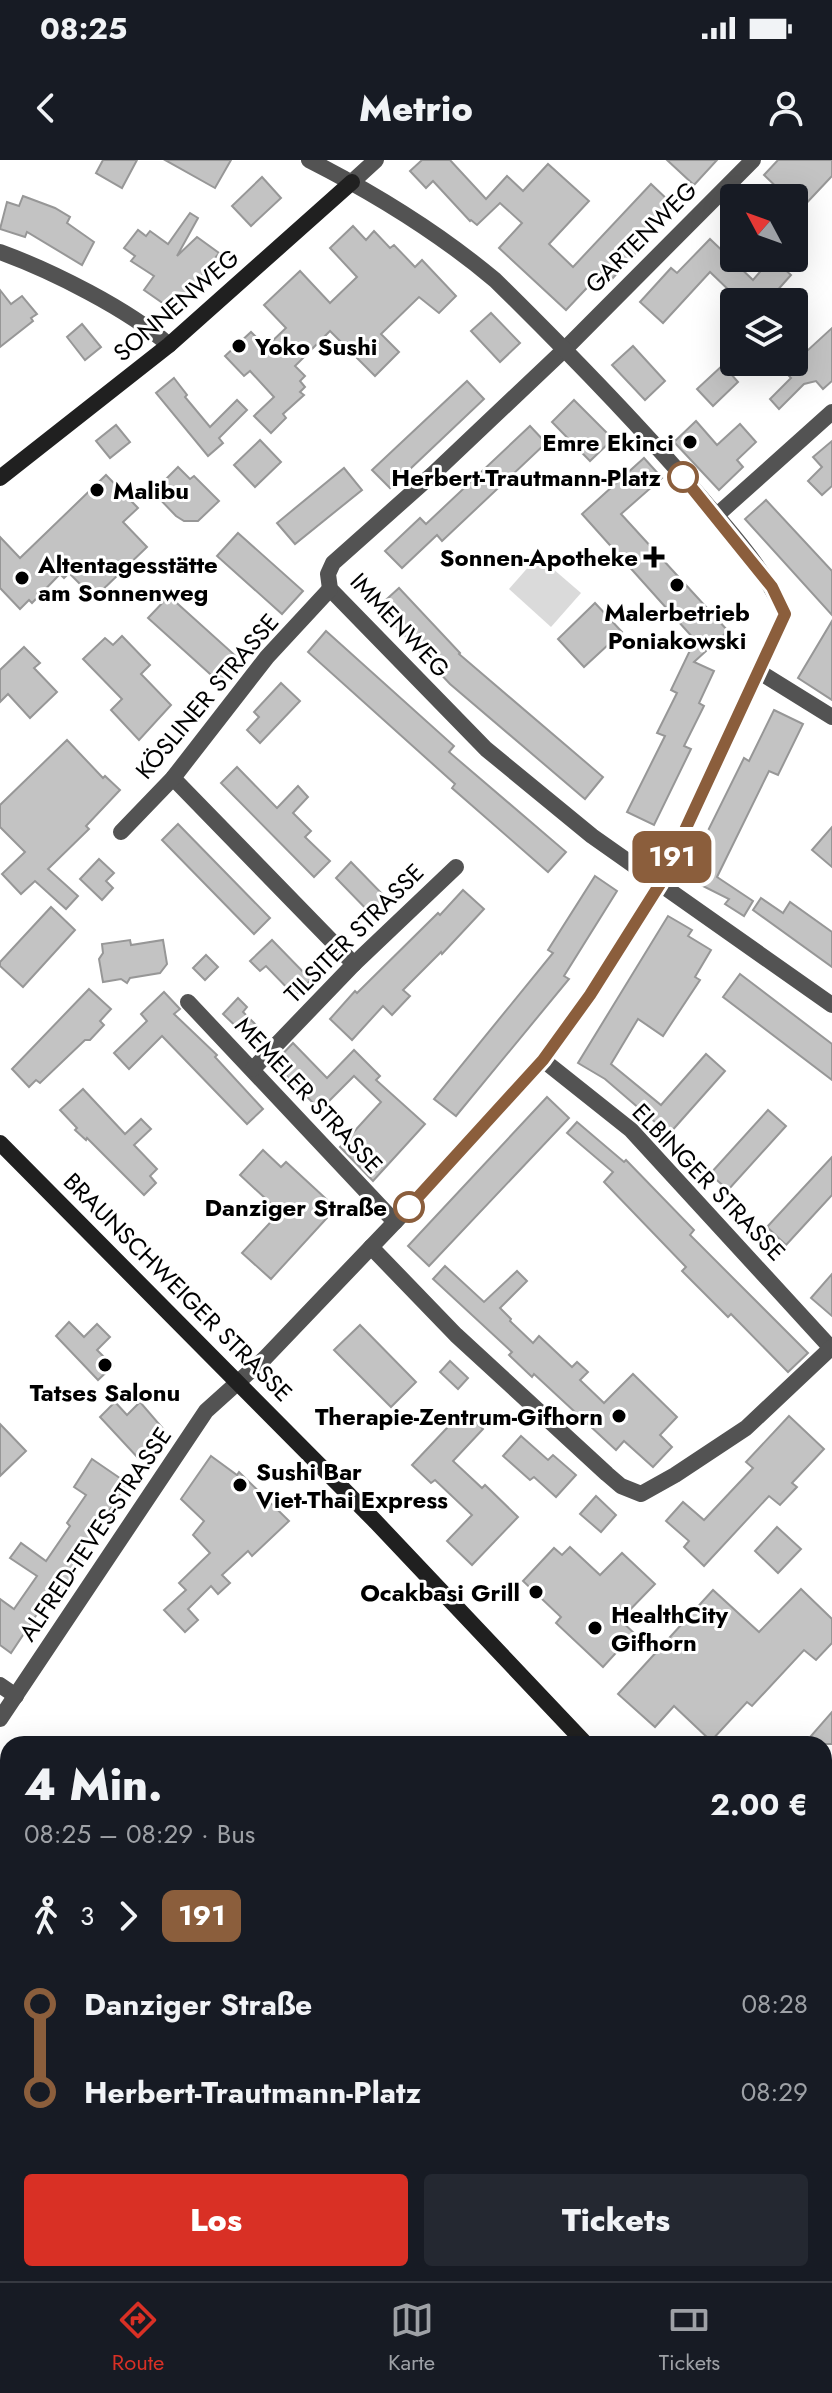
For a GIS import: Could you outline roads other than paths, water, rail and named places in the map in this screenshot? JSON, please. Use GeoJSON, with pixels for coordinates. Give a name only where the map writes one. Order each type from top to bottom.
{"type":"FeatureCollection","features":[{"type":"Feature","properties":{"kind":"street"},"geometry":{"type":"LineString","coordinates":[[309,160],[352,182],[468,257],[495,280],[565,349],[717,515],[832,412]]}},
{"type":"Feature","properties":{"kind":"street","name":"SONNENWEG"},"geometry":{"type":"LineString","coordinates":[[0,478],[169,345],[376,160]]}},
{"type":"Feature","properties":{"kind":"street","name":"GARTENWEG"},"geometry":{"type":"LineString","coordinates":[[565,349],[753,160]]}},
{"type":"Feature","properties":{"kind":"street"},"geometry":{"type":"LineString","coordinates":[[0,252],[42,270],[146,325],[169,345]]}},
{"type":"Feature","properties":{"kind":"street","name":"IMMENWEG"},"geometry":{"type":"LineString","coordinates":[[565,349],[333,563],[328,574],[330,589],[486,749],[592,836],[832,1005]]}},
{"type":"Feature","properties":{"kind":"street","name":"ALFRED-TEVES-STRASSE"},"geometry":{"type":"LineString","coordinates":[[0,1719],[206,1411],[239,1383],[371,1247],[543,1060],[590,995],[660,884],[785,614],[772,587],[717,515]]}},
{"type":"Feature","properties":{"kind":"street","name":"KÖSLINER STRASSE"},"geometry":{"type":"LineString","coordinates":[[121,832],[173,778],[267,657],[330,589]]}},
{"type":"Feature","properties":{"kind":"street"},"geometry":{"type":"LineString","coordinates":[[758,671],[832,717]]}},
{"type":"Feature","properties":{"kind":"street"},"geometry":{"type":"LineString","coordinates":[[173,778],[354,964]]}},
{"type":"Feature","properties":{"kind":"street","name":"TILSITER STRASSE"},"geometry":{"type":"LineString","coordinates":[[253,1069],[354,964],[456,867]]}},
{"type":"Feature","properties":{"kind":"street","name":"MEMELER STRASSE"},"geometry":{"type":"LineString","coordinates":[[188,1002],[395,1222]]}},
{"type":"Feature","properties":{"kind":"street","name":"ELBINGER STRASSE"},"geometry":{"type":"LineString","coordinates":[[543,1060],[631,1130],[832,1348]]}},
{"type":"Feature","properties":{"kind":"street","name":"BRAUNSCHWEIGER STRASSE"},"geometry":{"type":"LineString","coordinates":[[0,1143],[387,1532],[578,1736]]}},
{"type":"Feature","properties":{"kind":"street"},"geometry":{"type":"LineString","coordinates":[[371,1247],[456,1335],[607,1474],[621,1486],[641,1494],[746,1428],[832,1348]]}},
{"type":"Feature","properties":{"kind":"street"},"geometry":{"type":"LineString","coordinates":[[0,1685],[16,1696]]}},
{"type":"Feature","properties":{"kind":"place","name":"Yoko Sushi"},"geometry":{"type":"Point","coordinates":[239,346]}},
{"type":"Feature","properties":{"kind":"place","name":"Emre Ekinci"},"geometry":{"type":"Point","coordinates":[690,442]}},
{"type":"Feature","properties":{"kind":"place","name":"Herbert-Trautmann-Platz"},"geometry":{"type":"Point","coordinates":[683,477]}},
{"type":"Feature","properties":{"kind":"place","name":"Malibu"},"geometry":{"type":"Point","coordinates":[97,490]}},
{"type":"Feature","properties":{"kind":"place","name":"Sonnen-Apotheke"},"geometry":{"type":"Point","coordinates":[654,557]}},
{"type":"Feature","properties":{"kind":"place","name":"Altentagesstätte am Sonnenweg"},"geometry":{"type":"Point","coordinates":[22,578]}},
{"type":"Feature","properties":{"kind":"place","name":"Malerbetrieb Poniakowski"},"geometry":{"type":"Point","coordinates":[677,585]}},
{"type":"Feature","properties":{"kind":"place","name":"Danziger Straße"},"geometry":{"type":"Point","coordinates":[409,1207]}},
{"type":"Feature","properties":{"kind":"place","name":"Tatses Salonu"},"geometry":{"type":"Point","coordinates":[105,1365]}},
{"type":"Feature","properties":{"kind":"place","name":"Therapie-Zentrum-Gifhorn"},"geometry":{"type":"Point","coordinates":[619,1416]}},
{"type":"Feature","properties":{"kind":"place","name":"Sushi Bar Viet-Thai Express"},"geometry":{"type":"Point","coordinates":[240,1485]}},
{"type":"Feature","properties":{"kind":"place","name":"Ocakbasi Grill"},"geometry":{"type":"Point","coordinates":[536,1592]}},
{"type":"Feature","properties":{"kind":"place","name":"HealthCity Gifhorn"},"geometry":{"type":"Point","coordinates":[595,1628]}}]}
